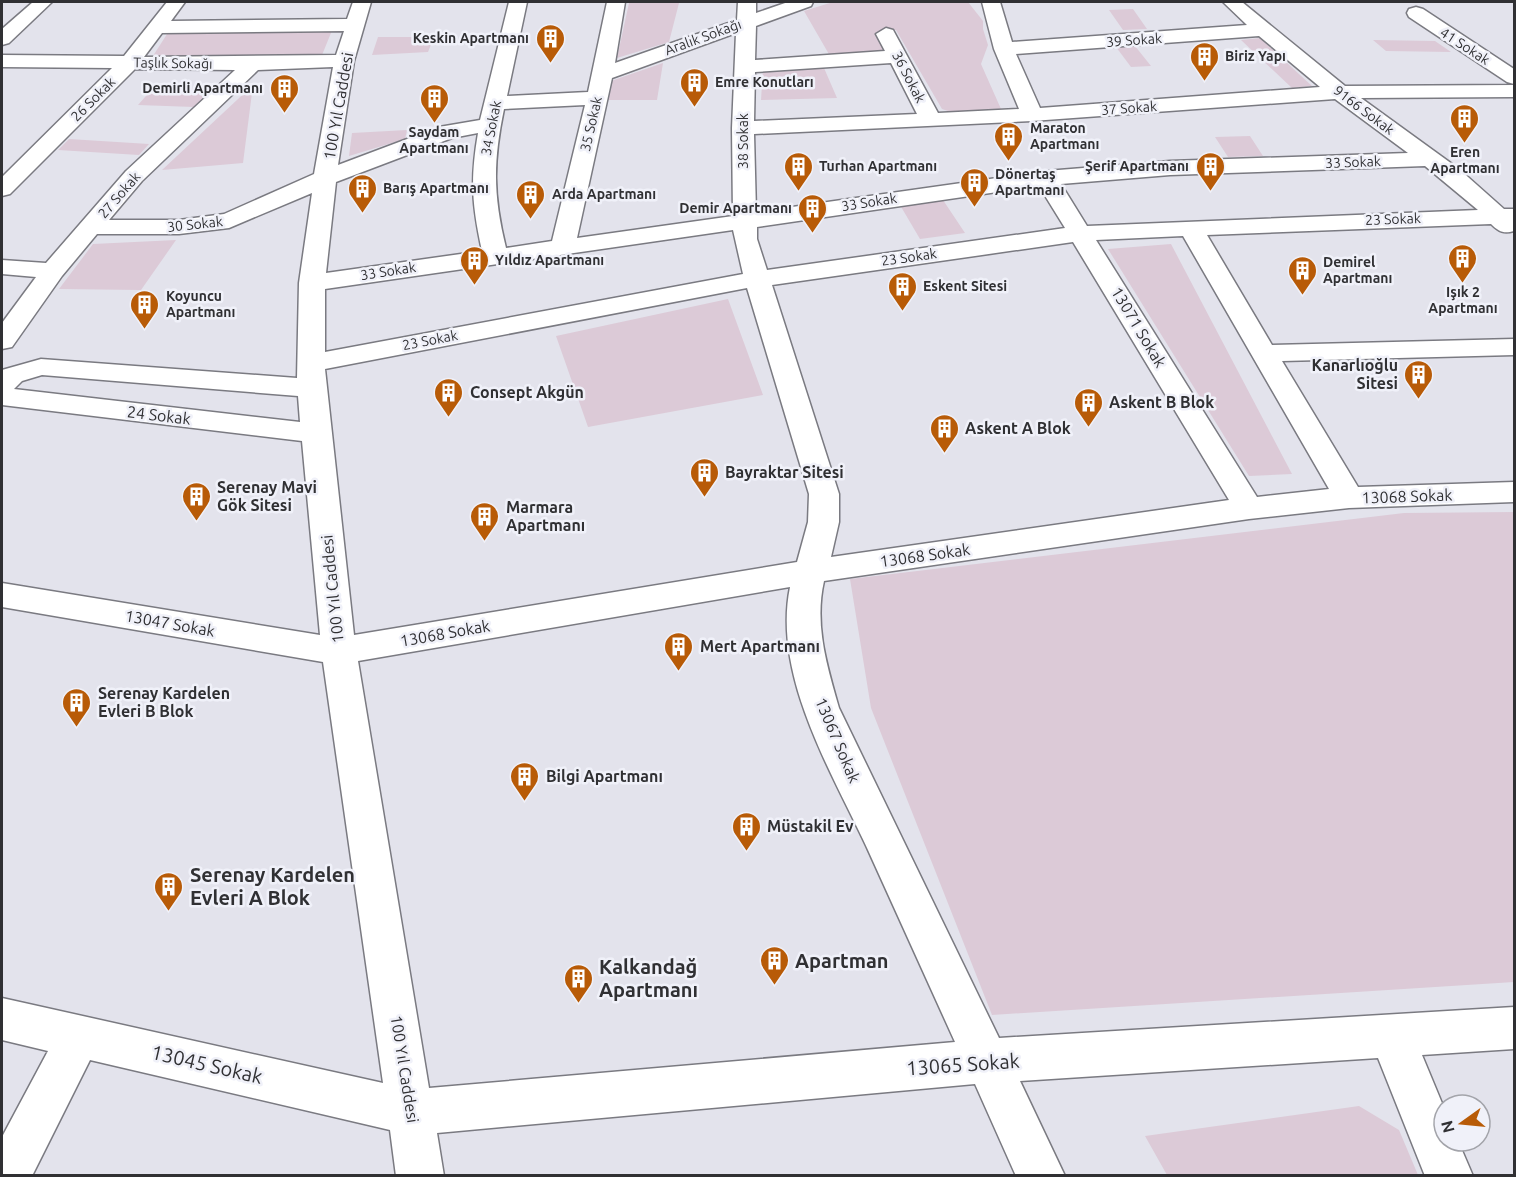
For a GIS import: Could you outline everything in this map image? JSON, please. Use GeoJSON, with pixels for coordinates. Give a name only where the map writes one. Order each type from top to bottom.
{"type":"FeatureCollection","features":[{"type":"Feature","properties":{"kind":"street"},"geometry":{"type":"LineString","coordinates":[[2,39],[43,2]]}},
{"type":"Feature","properties":{"kind":"street","name":"26 Sokak"},"geometry":{"type":"LineString","coordinates":[[2,189],[129,63],[176,2]]}},
{"type":"Feature","properties":{"kind":"street","name":"34 Sokak"},"geometry":{"type":"LineString","coordinates":[[495,255],[484,207],[483,171],[518,2]]}},
{"type":"Feature","properties":{"kind":"street","name":"35 Sokak"},"geometry":{"type":"LineString","coordinates":[[563,246],[603,74],[616,2]]}},
{"type":"Feature","properties":{"kind":"street","name":"Aralık Sokağı"},"geometry":{"type":"LineString","coordinates":[[603,74],[746,11],[804,2]]}},
{"type":"Feature","properties":{"kind":"street"},"geometry":{"type":"LineString","coordinates":[[991,2],[1004,49],[1032,115]]}},
{"type":"Feature","properties":{"kind":"street","name":"9166 Sokak"},"geometry":{"type":"LineString","coordinates":[[1232,2],[1339,92],[1506,216],[1515,236]]}},
{"type":"Feature","properties":{"kind":"street","name":"38 Sokak"},"geometry":{"type":"LineString","coordinates":[[746,11],[743,128],[744,221],[745,239],[757,279]]}},
{"type":"Feature","properties":{"kind":"street"},"geometry":{"type":"LineString","coordinates":[[156,27],[358,13]]}},
{"type":"Feature","properties":{"kind":"street","name":"100 Yıl Caddesi"},"geometry":{"type":"LineString","coordinates":[[358,13],[345,61],[325,178],[312,283],[311,375],[339,651],[412,1112],[420,1176]]}},
{"type":"Feature","properties":{"kind":"street","name":"41 Sokak"},"geometry":{"type":"LineString","coordinates":[[1416,14],[1515,78]]}},
{"type":"Feature","properties":{"kind":"street","name":"39 Sokak"},"geometry":{"type":"LineString","coordinates":[[1004,49],[1264,30]]}},
{"type":"Feature","properties":{"kind":"street","name":"36 Sokak"},"geometry":{"type":"LineString","coordinates":[[886,34],[931,120]]}},
{"type":"Feature","properties":{"kind":"street"},"geometry":{"type":"LineString","coordinates":[[744,67],[899,56]]}},
{"type":"Feature","properties":{"kind":"street","name":"Taşlık Sokağı"},"geometry":{"type":"LineString","coordinates":[[2,61],[254,64],[345,61]]}},
{"type":"Feature","properties":{"kind":"street","name":"27 Sokak"},"geometry":{"type":"LineString","coordinates":[[2,341],[53,271],[134,176],[254,64]]}},
{"type":"Feature","properties":{"kind":"street","name":"37 Sokak"},"geometry":{"type":"LineString","coordinates":[[743,128],[1032,115],[1339,92],[1515,91]]}},
{"type":"Feature","properties":{"kind":"street"},"geometry":{"type":"LineString","coordinates":[[325,178],[493,114],[596,98]]}},
{"type":"Feature","properties":{"kind":"street","name":"33 Sokak"},"geometry":{"type":"LineString","coordinates":[[312,283],[495,255],[1046,178],[1170,168],[1430,159]]}},
{"type":"Feature","properties":{"kind":"street","name":"30 Sokak"},"geometry":{"type":"LineString","coordinates":[[92,227],[179,227],[229,221],[325,178]]}},
{"type":"Feature","properties":{"kind":"street","name":"13071 Sokak"},"geometry":{"type":"LineString","coordinates":[[1046,178],[1082,232],[1249,508]]}},
{"type":"Feature","properties":{"kind":"street","name":"23 Sokak"},"geometry":{"type":"LineString","coordinates":[[2,385],[12,375],[41,367],[311,375],[757,279],[1082,232],[1506,216]]}},
{"type":"Feature","properties":{"kind":"street"},"geometry":{"type":"LineString","coordinates":[[1190,227],[1349,498]]}},
{"type":"Feature","properties":{"kind":"street"},"geometry":{"type":"LineString","coordinates":[[2,267],[53,271]]}},
{"type":"Feature","properties":{"kind":"street","name":"13067 Sokak"},"geometry":{"type":"LineString","coordinates":[[757,279],[791,380],[824,494],[827,514],[809,572],[803,604],[806,648],[821,708],[1041,1176]]}},
{"type":"Feature","properties":{"kind":"street"},"geometry":{"type":"LineString","coordinates":[[1264,353],[1515,347]]}},
{"type":"Feature","properties":{"kind":"street","name":"24 Sokak"},"geometry":{"type":"LineString","coordinates":[[2,396],[316,433]]}},
{"type":"Feature","properties":{"kind":"street","name":"13068 Sokak"},"geometry":{"type":"LineString","coordinates":[[339,651],[809,572],[1249,508],[1349,498],[1515,492]]}},
{"type":"Feature","properties":{"kind":"street","name":"13047 Sokak"},"geometry":{"type":"LineString","coordinates":[[6,603],[339,651]]}},
{"type":"Feature","properties":{"kind":"street","name":"13045 Sokak"},"geometry":{"type":"LineString","coordinates":[[2,1019],[412,1112]]}},
{"type":"Feature","properties":{"kind":"street","name":"13065 Sokak"},"geometry":{"type":"LineString","coordinates":[[412,1112],[986,1061],[1515,1028]]}},
{"type":"Feature","properties":{"kind":"street"},"geometry":{"type":"LineString","coordinates":[[6,1176],[80,1035]]}},
{"type":"Feature","properties":{"kind":"street"},"geometry":{"type":"LineString","coordinates":[[1392,1037],[1449,1176]]}},
{"type":"Feature","properties":{"kind":"shaded area"},"geometry":{"type":"Polygon","coordinates":[[[833,2],[968,2],[983,21],[988,45],[981,64],[1001,109],[954,113],[942,109],[896,30],[883,30],[875,33],[886,53],[830,56],[804,11],[833,2]]]}},
{"type":"Feature","properties":{"kind":"shaded area"},"geometry":{"type":"Polygon","coordinates":[[[629,3],[679,3],[669,42],[617,58],[629,3]]]}},
{"type":"Feature","properties":{"kind":"shaded area"},"geometry":{"type":"Polygon","coordinates":[[[1133,9],[1147,29],[1123,30],[1109,10],[1133,9]]]}},
{"type":"Feature","properties":{"kind":"shaded area"},"geometry":{"type":"Polygon","coordinates":[[[333,28],[322,55],[151,59],[169,31],[333,28]]]}},
{"type":"Feature","properties":{"kind":"shaded area"},"geometry":{"type":"Polygon","coordinates":[[[378,37],[434,37],[428,52],[372,55],[378,37]]]}},
{"type":"Feature","properties":{"kind":"shaded area"},"geometry":{"type":"Polygon","coordinates":[[[1260,38],[1312,86],[1292,88],[1241,40],[1260,38]]]}},
{"type":"Feature","properties":{"kind":"shaded area"},"geometry":{"type":"Polygon","coordinates":[[[1373,40],[1435,41],[1451,52],[1386,51],[1373,40]]]}},
{"type":"Feature","properties":{"kind":"shaded area"},"geometry":{"type":"Polygon","coordinates":[[[1135,46],[1151,66],[1131,67],[1116,47],[1135,46]]]}},
{"type":"Feature","properties":{"kind":"shaded area"},"geometry":{"type":"Polygon","coordinates":[[[663,63],[657,100],[607,100],[611,81],[663,63]]]}},
{"type":"Feature","properties":{"kind":"shaded area"},"geometry":{"type":"Polygon","coordinates":[[[824,68],[837,98],[761,100],[763,69],[824,68]]]}},
{"type":"Feature","properties":{"kind":"shaded area"},"geometry":{"type":"Polygon","coordinates":[[[253,85],[243,163],[162,170],[253,85]]]}},
{"type":"Feature","properties":{"kind":"shaded area"},"geometry":{"type":"Polygon","coordinates":[[[153,88],[216,89],[194,107],[138,105],[153,88]]]}},
{"type":"Feature","properties":{"kind":"shaded area"},"geometry":{"type":"Polygon","coordinates":[[[407,130],[405,139],[349,156],[352,133],[407,130]]]}},
{"type":"Feature","properties":{"kind":"shaded area"},"geometry":{"type":"Polygon","coordinates":[[[1250,136],[1263,156],[1228,157],[1215,137],[1250,136]]]}},
{"type":"Feature","properties":{"kind":"shaded area"},"geometry":{"type":"Polygon","coordinates":[[[69,139],[149,144],[139,155],[58,150],[69,139]]]}},
{"type":"Feature","properties":{"kind":"shaded area"},"geometry":{"type":"Polygon","coordinates":[[[943,200],[965,233],[920,239],[900,205],[943,200]]]}},
{"type":"Feature","properties":{"kind":"shaded area"},"geometry":{"type":"Polygon","coordinates":[[[176,240],[141,290],[59,289],[93,244],[176,240]]]}},
{"type":"Feature","properties":{"kind":"shaded area"},"geometry":{"type":"Polygon","coordinates":[[[1171,244],[1292,474],[1249,476],[1108,249],[1171,244]]]}},
{"type":"Feature","properties":{"kind":"shaded area"},"geometry":{"type":"Polygon","coordinates":[[[728,299],[763,395],[588,427],[556,336],[728,299]]]}},
{"type":"Feature","properties":{"kind":"shaded area"},"geometry":{"type":"Polygon","coordinates":[[[1514,512],[1514,982],[992,1015],[871,708],[850,579],[1404,513],[1514,512]]]}},
{"type":"Feature","properties":{"kind":"shaded area"},"geometry":{"type":"Polygon","coordinates":[[[1359,1106],[1399,1130],[1418,1175],[1167,1175],[1145,1136],[1359,1106]]]}},
{"type":"Feature","properties":{"kind":"place","name":"Keskin Apartmanı"},"geometry":{"type":"Point","coordinates":[550,64]}},
{"type":"Feature","properties":{"kind":"place","name":"Biriz Yapı"},"geometry":{"type":"Point","coordinates":[1204,82]}},
{"type":"Feature","properties":{"kind":"place","name":"Emre Konutları"},"geometry":{"type":"Point","coordinates":[694,108]}},
{"type":"Feature","properties":{"kind":"place","name":"Demirli Apartmanı"},"geometry":{"type":"Point","coordinates":[284,114]}},
{"type":"Feature","properties":{"kind":"place","name":"Saydam Apartmanı"},"geometry":{"type":"Point","coordinates":[434,124]}},
{"type":"Feature","properties":{"kind":"place","name":"Eren Apartmanı"},"geometry":{"type":"Point","coordinates":[1465,144]}},
{"type":"Feature","properties":{"kind":"place","name":"Maraton Apartmanı"},"geometry":{"type":"Point","coordinates":[1009,162]}},
{"type":"Feature","properties":{"kind":"place","name":"Turhan Apartmanı"},"geometry":{"type":"Point","coordinates":[798,192]}},
{"type":"Feature","properties":{"kind":"place","name":"Şerif Apartmanı"},"geometry":{"type":"Point","coordinates":[1210,192]}},
{"type":"Feature","properties":{"kind":"place","name":"Dönertaş Apartmanı"},"geometry":{"type":"Point","coordinates":[974,208]}},
{"type":"Feature","properties":{"kind":"place","name":"Barış Apartmanı"},"geometry":{"type":"Point","coordinates":[362,214]}},
{"type":"Feature","properties":{"kind":"place","name":"Arda Apartmanı"},"geometry":{"type":"Point","coordinates":[531,220]}},
{"type":"Feature","properties":{"kind":"place","name":"Demir Apartmanı"},"geometry":{"type":"Point","coordinates":[813,234]}},
{"type":"Feature","properties":{"kind":"place","name":"Işık 2 Apartmanı"},"geometry":{"type":"Point","coordinates":[1463,284]}},
{"type":"Feature","properties":{"kind":"place","name":"Yıldız Apartmanı"},"geometry":{"type":"Point","coordinates":[474,286]}},
{"type":"Feature","properties":{"kind":"place","name":"Demirel Apartmanı"},"geometry":{"type":"Point","coordinates":[1302,296]}},
{"type":"Feature","properties":{"kind":"place","name":"Eskent Sitesi"},"geometry":{"type":"Point","coordinates":[902,312]}},
{"type":"Feature","properties":{"kind":"place","name":"Koyuncu Apartmanı"},"geometry":{"type":"Point","coordinates":[145,330]}},
{"type":"Feature","properties":{"kind":"place","name":"Kanarlıoğlu Sitesi"},"geometry":{"type":"Point","coordinates":[1419,400]}},
{"type":"Feature","properties":{"kind":"place","name":"Consept Akgün"},"geometry":{"type":"Point","coordinates":[449,418]}},
{"type":"Feature","properties":{"kind":"place","name":"Askent B Blok"},"geometry":{"type":"Point","coordinates":[1088,428]}},
{"type":"Feature","properties":{"kind":"place","name":"Askent A Blok"},"geometry":{"type":"Point","coordinates":[944,454]}},
{"type":"Feature","properties":{"kind":"place","name":"Bayraktar Sitesi"},"geometry":{"type":"Point","coordinates":[704,498]}},
{"type":"Feature","properties":{"kind":"place","name":"Serenay Mavi Gök Sitesi"},"geometry":{"type":"Point","coordinates":[196,522]}},
{"type":"Feature","properties":{"kind":"place","name":"Marmara Apartmanı"},"geometry":{"type":"Point","coordinates":[485,542]}},
{"type":"Feature","properties":{"kind":"place","name":"Mert Apartmanı"},"geometry":{"type":"Point","coordinates":[679,672]}},
{"type":"Feature","properties":{"kind":"place","name":"Serenay Kardelen Evleri B Blok"},"geometry":{"type":"Point","coordinates":[77,728]}},
{"type":"Feature","properties":{"kind":"place","name":"Bilgi Apartmanı"},"geometry":{"type":"Point","coordinates":[525,802]}},
{"type":"Feature","properties":{"kind":"place","name":"Müstakil Ev"},"geometry":{"type":"Point","coordinates":[746,852]}},
{"type":"Feature","properties":{"kind":"place","name":"Serenay Kardelen Evleri A Blok"},"geometry":{"type":"Point","coordinates":[169,912]}},
{"type":"Feature","properties":{"kind":"place","name":"Apartman"},"geometry":{"type":"Point","coordinates":[774,986]}},
{"type":"Feature","properties":{"kind":"place","name":"Kalkandağ Apartmanı"},"geometry":{"type":"Point","coordinates":[578,1004]}}]}
